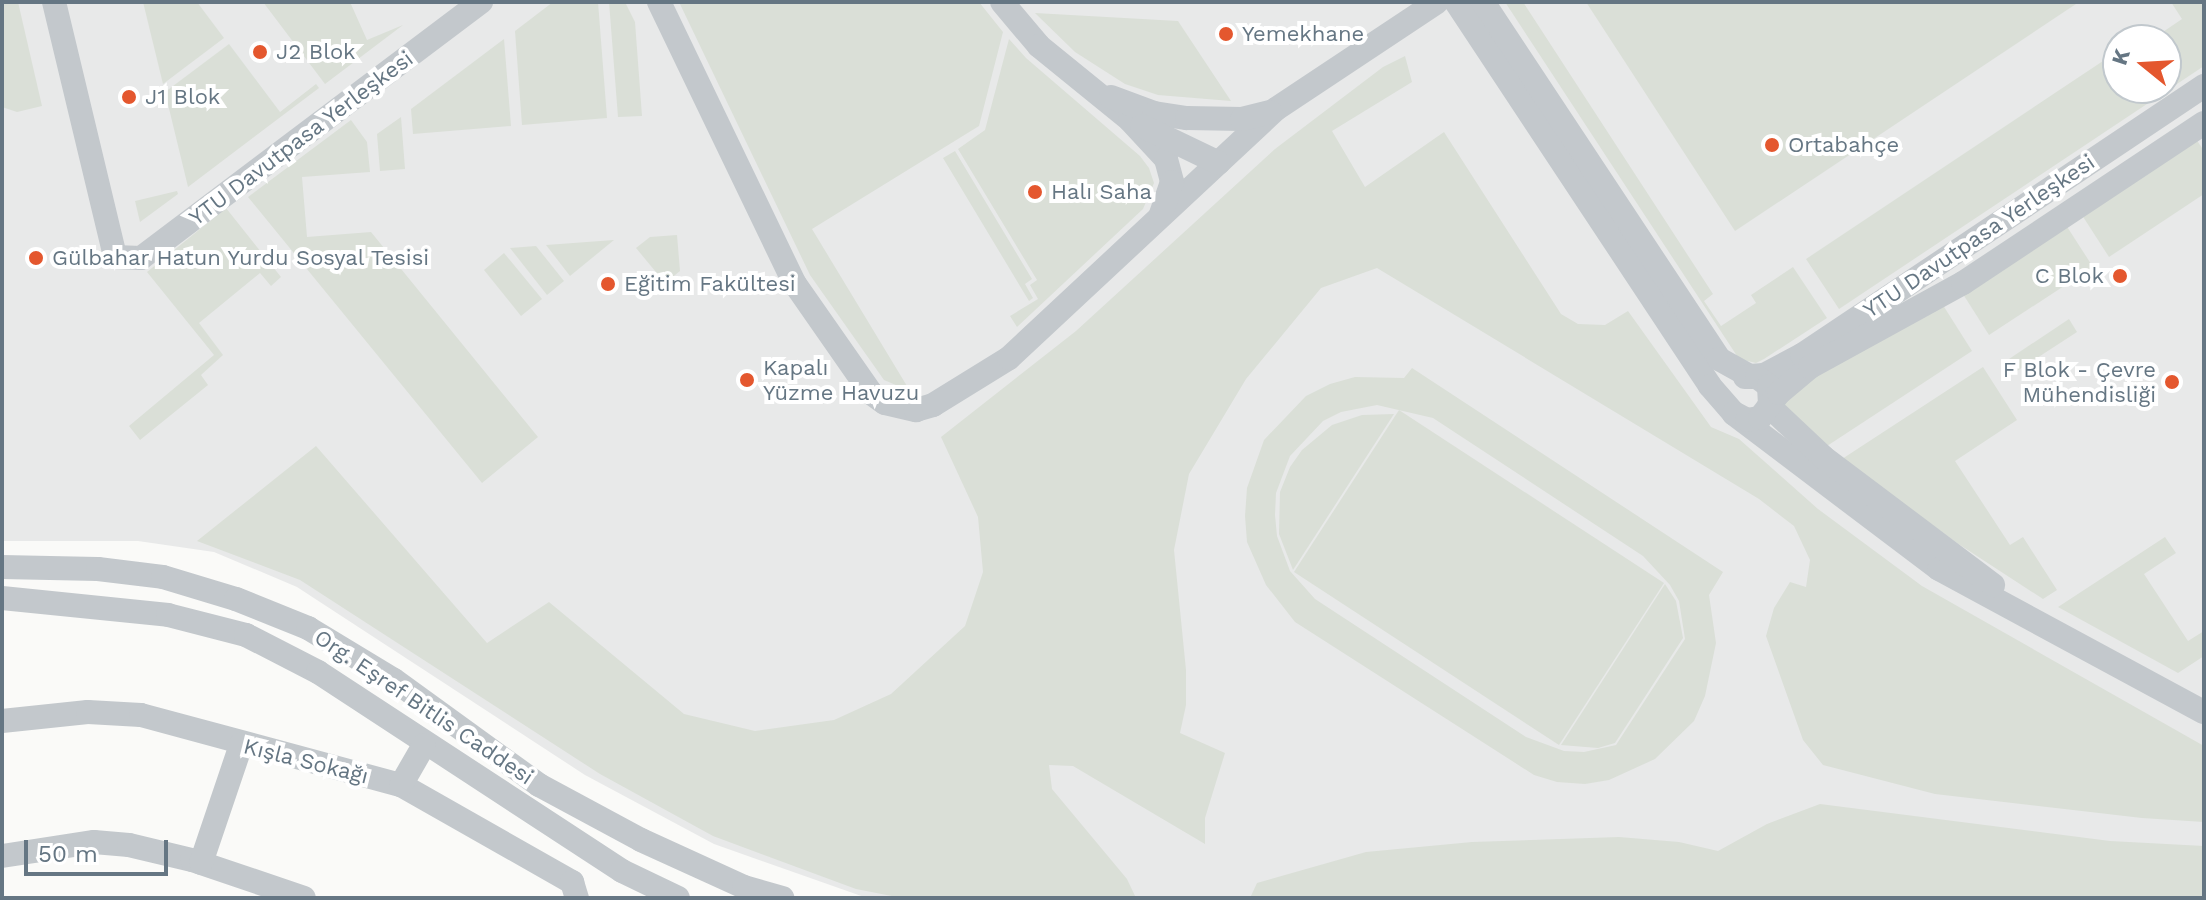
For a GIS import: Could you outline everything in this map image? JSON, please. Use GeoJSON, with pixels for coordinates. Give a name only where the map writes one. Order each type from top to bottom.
{"type":"FeatureCollection","features":[{"type":"Feature","properties":{"kind":"street"},"geometry":{"type":"LineString","coordinates":[[54,2],[115,257]]}},
{"type":"Feature","properties":{"kind":"street","name":"YTU Davutpasa Yerleşkesi"},"geometry":{"type":"LineString","coordinates":[[115,257],[454,2]]}},
{"type":"Feature","properties":{"kind":"street","name":"YTU Davutpasa Yerleşkesi"},"geometry":{"type":"LineString","coordinates":[[115,257],[141,258],[481,2]]}},
{"type":"Feature","properties":{"kind":"street"},"geometry":{"type":"LineString","coordinates":[[659,2],[795,284],[871,393],[885,403],[916,410],[933,405],[1009,358],[1276,109],[1437,2]]}},
{"type":"Feature","properties":{"kind":"street"},"geometry":{"type":"LineString","coordinates":[[1002,2],[1039,46],[1130,120],[1166,159],[1172,182],[1167,205],[1157,221]]}},
{"type":"Feature","properties":{"kind":"street"},"geometry":{"type":"LineString","coordinates":[[1456,2],[1710,386],[1734,414],[1939,569],[2204,712]]}},
{"type":"Feature","properties":{"kind":"street"},"geometry":{"type":"LineString","coordinates":[[1483,2],[1719,359],[1769,386],[1770,407],[1823,457],[2031,616]]}},
{"type":"Feature","properties":{"kind":"street"},"geometry":{"type":"LineString","coordinates":[[1063,67],[1118,101],[1154,113],[1231,120],[1276,109]]}},
{"type":"Feature","properties":{"kind":"street","name":"YTU Davutpasa Yerleşkesi"},"geometry":{"type":"LineString","coordinates":[[1750,376],[1764,375],[1802,355],[2204,86]]}},
{"type":"Feature","properties":{"kind":"street"},"geometry":{"type":"LineString","coordinates":[[1130,120],[1219,163]]}},
{"type":"Feature","properties":{"kind":"street","name":"YTU Davutpasa Yerleşkesi"},"geometry":{"type":"LineString","coordinates":[[1770,407],[1779,393],[1810,367],[1963,283],[2204,123]]}},
{"type":"Feature","properties":{"kind":"street"},"geometry":{"type":"LineString","coordinates":[[1734,414],[1729,393],[1736,381],[1750,376]]}},
{"type":"Feature","properties":{"kind":"street"},"geometry":{"type":"LineString","coordinates":[[1734,414],[1754,420],[1770,407]]}},
{"type":"Feature","properties":{"kind":"street","name":"Org. Eşref Bitlis Caddesi"},"geometry":{"type":"LineString","coordinates":[[2,567],[98,569],[163,577],[236,599],[308,628],[394,680],[539,785],[641,840],[744,887],[782,898]]}},
{"type":"Feature","properties":{"kind":"street","name":"Org. Eşref Bitlis Caddesi"},"geometry":{"type":"LineString","coordinates":[[2,598],[154,613],[246,635],[318,672],[424,745],[622,871],[678,898]]}},
{"type":"Feature","properties":{"kind":"street","name":"Kışla Sokağı"},"geometry":{"type":"LineString","coordinates":[[2,721],[88,712],[141,715],[241,745],[401,785],[572,882],[577,898]]}},
{"type":"Feature","properties":{"kind":"street"},"geometry":{"type":"LineString","coordinates":[[201,863],[241,745]]}},
{"type":"Feature","properties":{"kind":"street"},"geometry":{"type":"LineString","coordinates":[[401,785],[424,745]]}},
{"type":"Feature","properties":{"kind":"street"},"geometry":{"type":"LineString","coordinates":[[2,856],[94,842],[129,845],[201,863],[304,898]]}},
{"type":"Feature","properties":{"kind":"shaded area"},"geometry":{"type":"Polygon","coordinates":[[[2,2],[2204,2],[2204,898],[867,898],[714,844],[585,775],[297,587],[214,552],[138,541],[2,541],[2,2]]]}},
{"type":"Feature","properties":{"kind":"shaded area"},"geometry":{"type":"Polygon","coordinates":[[[2,2],[18,2],[42,106],[17,112],[2,107],[2,2]]]}},
{"type":"Feature","properties":{"kind":"shaded area"},"geometry":{"type":"Polygon","coordinates":[[[143,2],[197,2],[224,38],[163,84],[143,2]]]}},
{"type":"Feature","properties":{"kind":"shaded area"},"geometry":{"type":"Polygon","coordinates":[[[263,2],[350,2],[367,40],[403,25],[325,84],[263,2]]]}},
{"type":"Feature","properties":{"kind":"shaded area"},"geometry":{"type":"Polygon","coordinates":[[[553,2],[598,2],[607,118],[522,125],[515,31],[553,2]]]}},
{"type":"Feature","properties":{"kind":"shaded area"},"geometry":{"type":"Polygon","coordinates":[[[609,2],[625,2],[635,22],[642,116],[618,117],[609,2]]]}},
{"type":"Feature","properties":{"kind":"shaded area"},"geometry":{"type":"Polygon","coordinates":[[[679,2],[979,2],[1003,32],[979,126],[812,229],[910,391],[884,380],[810,275],[679,2]]]}},
{"type":"Feature","properties":{"kind":"shaded area"},"geometry":{"type":"Polygon","coordinates":[[[1505,2],[1523,2],[1713,294],[1704,301],[1721,326],[1756,303],[1751,295],[1793,267],[1827,318],[1756,363],[1739,359],[1505,2]]]}},
{"type":"Feature","properties":{"kind":"shaded area","name":"Ortabahçe"},"geometry":{"type":"Polygon","coordinates":[[[1586,2],[2079,2],[1735,231],[1586,2]]]}},
{"type":"Feature","properties":{"kind":"shaded area"},"geometry":{"type":"Polygon","coordinates":[[[2171,2],[2204,2],[2204,66],[2182,81],[2182,24],[2175,24],[2182,19],[2171,2]]]}},
{"type":"Feature","properties":{"kind":"shaded area"},"geometry":{"type":"Polygon","coordinates":[[[1035,13],[1178,21],[1231,101],[1158,95],[1125,84],[1075,52],[1035,13]]]}},
{"type":"Feature","properties":{"kind":"shaded area"},"geometry":{"type":"Polygon","coordinates":[[[504,39],[511,126],[413,134],[411,109],[504,39]]]}},
{"type":"Feature","properties":{"kind":"shaded area"},"geometry":{"type":"Polygon","coordinates":[[[1009,39],[1026,58],[1140,156],[1149,168],[1154,183],[1143,209],[1017,327],[1010,316],[1038,299],[1030,285],[1037,280],[958,149],[985,130],[1009,39]]]}},
{"type":"Feature","properties":{"kind":"shaded area"},"geometry":{"type":"Polygon","coordinates":[[[229,44],[280,112],[316,84],[319,88],[188,187],[165,92],[229,44]]]}},
{"type":"Feature","properties":{"kind":"shaded area"},"geometry":{"type":"Polygon","coordinates":[[[1405,56],[1412,82],[1332,131],[1365,187],[1444,132],[1561,314],[1578,324],[1605,325],[1628,311],[1711,427],[1739,439],[1818,509],[1922,586],[2204,746],[2204,822],[2142,818],[1935,794],[1823,765],[1803,740],[1766,636],[1774,608],[1790,582],[1806,587],[1810,560],[1794,526],[1759,499],[1377,268],[1321,288],[1246,379],[1189,474],[1174,550],[1186,670],[1186,705],[1180,733],[1225,753],[1205,818],[1205,844],[1073,766],[1049,765],[1052,789],[1127,879],[1136,898],[902,898],[856,889],[713,836],[600,774],[300,580],[197,541],[316,446],[487,643],[549,602],[684,714],[755,731],[834,720],[891,694],[965,626],[983,572],[978,517],[941,437],[1076,331],[1275,149],[1383,67],[1405,56]]]}},
{"type":"Feature","properties":{"kind":"shaded area"},"geometry":{"type":"Polygon","coordinates":[[[2102,62],[2102,104],[2147,104],[1839,309],[1806,259],[2102,62]]]}},
{"type":"Feature","properties":{"kind":"shaded area"},"geometry":{"type":"Polygon","coordinates":[[[401,117],[405,169],[380,171],[377,134],[401,117]]]}},
{"type":"Feature","properties":{"kind":"shaded area"},"geometry":{"type":"Polygon","coordinates":[[[351,120],[367,142],[370,172],[302,177],[307,237],[371,232],[538,437],[482,483],[248,197],[351,120]]]}},
{"type":"Feature","properties":{"kind":"shaded area"},"geometry":{"type":"Polygon","coordinates":[[[2194,136],[2204,151],[2204,194],[2109,257],[2080,212],[2194,136]]]}},
{"type":"Feature","properties":{"kind":"shaded area"},"geometry":{"type":"Polygon","coordinates":[[[955,151],[1032,279],[1025,284],[1033,298],[1029,301],[943,158],[955,151]]]}},
{"type":"Feature","properties":{"kind":"shaded area"},"geometry":{"type":"Polygon","coordinates":[[[177,191],[178,194],[140,222],[135,201],[177,191]]]}},
{"type":"Feature","properties":{"kind":"shaded area"},"geometry":{"type":"Polygon","coordinates":[[[226,208],[281,277],[271,286],[260,273],[199,323],[223,355],[201,375],[208,385],[140,440],[129,426],[214,355],[147,272],[226,208]]]}},
{"type":"Feature","properties":{"kind":"shaded area"},"geometry":{"type":"Polygon","coordinates":[[[2064,222],[2093,267],[1989,335],[1961,291],[2064,222]]]}},
{"type":"Feature","properties":{"kind":"shaded area"},"geometry":{"type":"Polygon","coordinates":[[[677,235],[680,271],[665,283],[636,248],[650,237],[677,235]]]}},
{"type":"Feature","properties":{"kind":"shaded area"},"geometry":{"type":"Polygon","coordinates":[[[614,240],[570,276],[546,245],[614,240]]]}},
{"type":"Feature","properties":{"kind":"shaded area"},"geometry":{"type":"Polygon","coordinates":[[[536,246],[564,281],[547,295],[510,248],[536,246]]]}},
{"type":"Feature","properties":{"kind":"shaded area"},"geometry":{"type":"Polygon","coordinates":[[[504,253],[542,299],[521,316],[484,270],[504,253]]]}},
{"type":"Feature","properties":{"kind":"shaded area"},"geometry":{"type":"Polygon","coordinates":[[[1941,302],[1972,351],[1827,446],[1780,405],[1813,372],[1941,302]]]}},
{"type":"Feature","properties":{"kind":"shaded area"},"geometry":{"type":"Polygon","coordinates":[[[2069,319],[2077,332],[2014,373],[2006,361],[2069,319]]]}},
{"type":"Feature","properties":{"kind":"shaded area"},"geometry":{"type":"Polygon","coordinates":[[[1983,367],[2017,420],[1955,461],[2010,545],[2023,537],[2057,590],[2043,599],[1957,543],[1842,459],[1983,367]]]}},
{"type":"Feature","properties":{"kind":"shaded area"},"geometry":{"type":"Polygon","coordinates":[[[1412,368],[1723,572],[1709,595],[1716,643],[1705,696],[1694,721],[1655,759],[1609,780],[1585,784],[1557,782],[1534,775],[1295,622],[1266,585],[1247,542],[1245,516],[1247,488],[1264,440],[1306,396],[1330,384],[1355,377],[1404,378],[1412,368]],[[1377,405],[1341,412],[1323,421],[1290,456],[1276,493],[1275,515],[1277,536],[1290,571],[1315,599],[1526,737],[1564,751],[1584,752],[1616,745],[1685,639],[1679,601],[1670,585],[1643,556],[1433,418],[1377,405]]]}},
{"type":"Feature","properties":{"kind":"shaded area"},"geometry":{"type":"Polygon","coordinates":[[[1399,410],[1664,583],[1559,745],[1294,572],[1399,410]]]}},
{"type":"Feature","properties":{"kind":"shaded area"},"geometry":{"type":"Polygon","coordinates":[[[1394,414],[1293,570],[1279,534],[1280,492],[1290,467],[1302,450],[1332,425],[1362,415],[1394,414]]]}},
{"type":"Feature","properties":{"kind":"shaded area"},"geometry":{"type":"Polygon","coordinates":[[[2165,537],[2176,553],[2144,574],[2188,641],[2204,631],[2204,656],[2178,673],[2058,607],[2165,537]]]}},
{"type":"Feature","properties":{"kind":"shaded area"},"geometry":{"type":"Polygon","coordinates":[[[1665,584],[1676,601],[1683,638],[1615,743],[1598,748],[1561,745],[1665,584]]]}},
{"type":"Feature","properties":{"kind":"shaded area"},"geometry":{"type":"Polygon","coordinates":[[[1820,804],[2110,841],[2204,846],[2204,898],[1250,898],[1257,883],[1366,852],[1472,842],[1619,837],[1679,842],[1718,851],[1767,824],[1820,804]]]}},
{"type":"Feature","properties":{"kind":"place","name":"Yemekhane"},"geometry":{"type":"Point","coordinates":[1226,34]}},
{"type":"Feature","properties":{"kind":"place","name":"J2 Blok"},"geometry":{"type":"Point","coordinates":[260,52]}},
{"type":"Feature","properties":{"kind":"place","name":"J1 Blok"},"geometry":{"type":"Point","coordinates":[129,97]}},
{"type":"Feature","properties":{"kind":"place","name":"Ortabahçe"},"geometry":{"type":"Point","coordinates":[1772,145]}},
{"type":"Feature","properties":{"kind":"place","name":"Halı Saha"},"geometry":{"type":"Point","coordinates":[1035,192]}},
{"type":"Feature","properties":{"kind":"place","name":"Gülbahar Hatun Yurdu Sosyal Tesisi"},"geometry":{"type":"Point","coordinates":[36,258]}},
{"type":"Feature","properties":{"kind":"place","name":"C Blok"},"geometry":{"type":"Point","coordinates":[2120,276]}},
{"type":"Feature","properties":{"kind":"place","name":"Eğitim Fakültesi"},"geometry":{"type":"Point","coordinates":[608,284]}},
{"type":"Feature","properties":{"kind":"place","name":"Kapalı Yüzme Havuzu"},"geometry":{"type":"Point","coordinates":[747,380]}},
{"type":"Feature","properties":{"kind":"place","name":"F Blok - Çevre Mühendisliği"},"geometry":{"type":"Point","coordinates":[2172,382]}}]}
